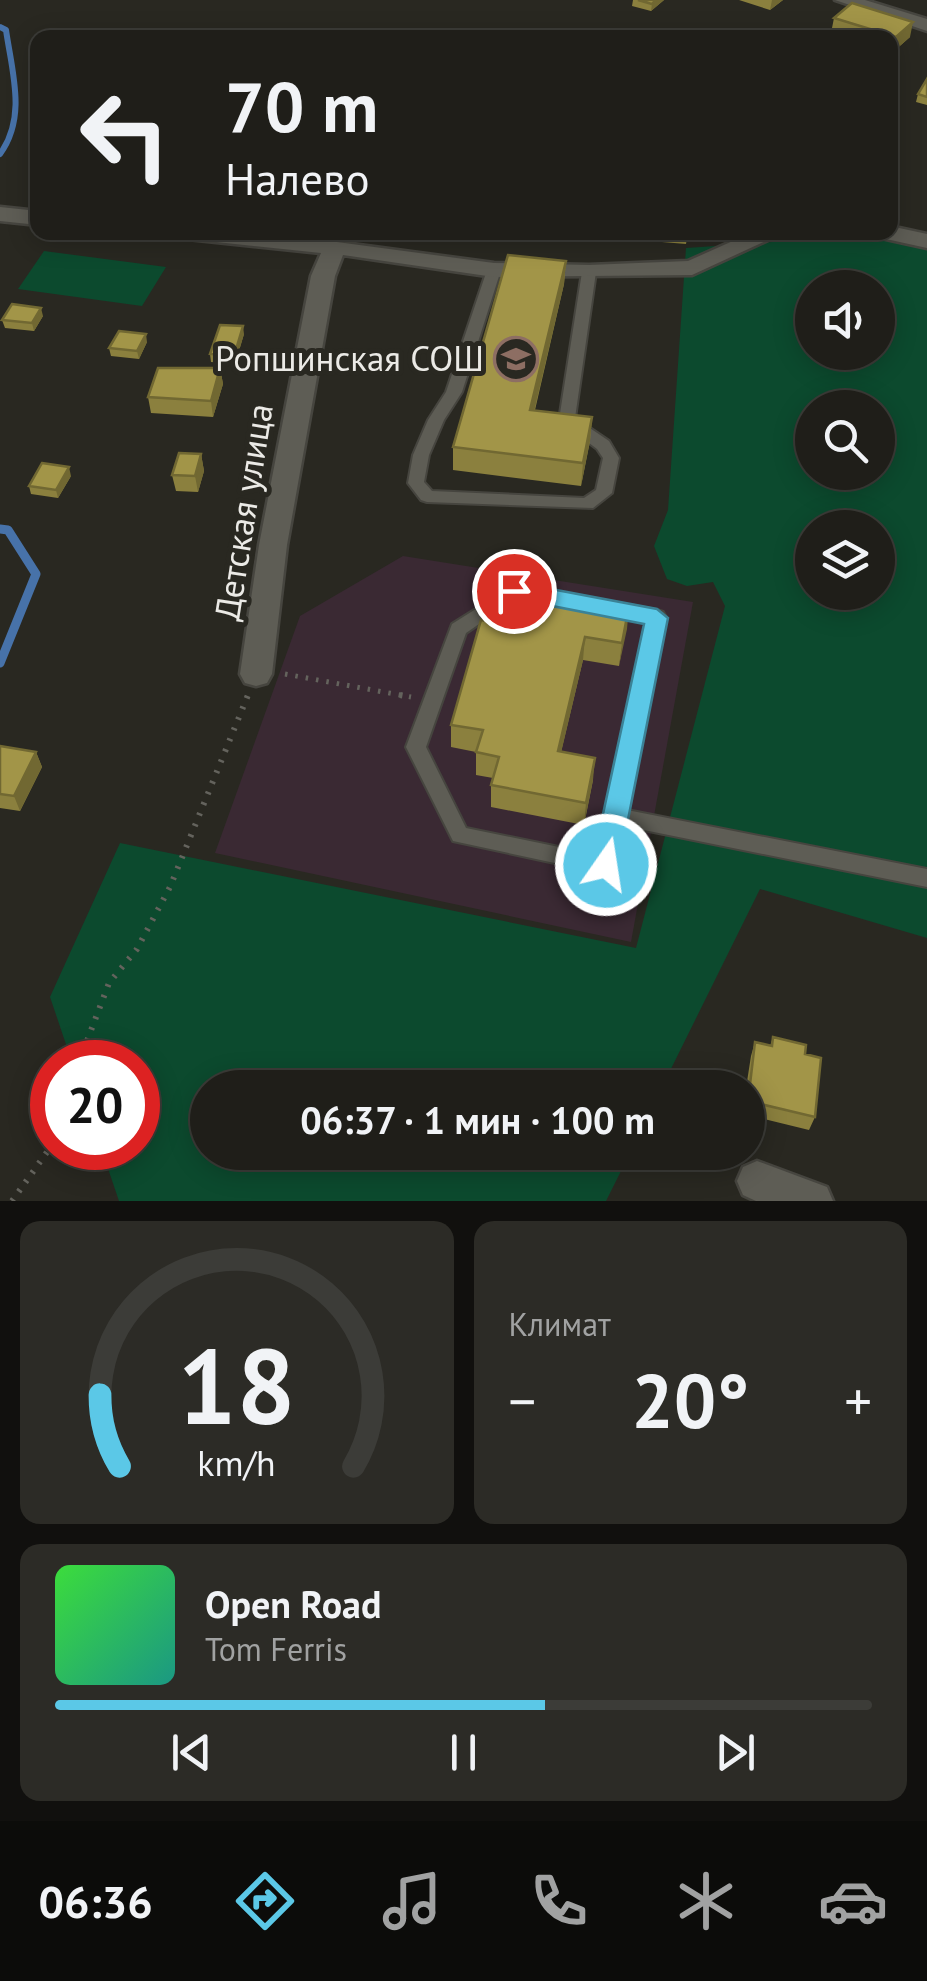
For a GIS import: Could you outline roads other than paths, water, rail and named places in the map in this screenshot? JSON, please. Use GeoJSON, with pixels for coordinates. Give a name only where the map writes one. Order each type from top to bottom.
{"type":"FeatureCollection","features":[{"type":"Feature","properties":{"kind":"street"},"geometry":{"type":"LineString","coordinates":[[844,0],[927,25]]}},
{"type":"Feature","properties":{"kind":"street"},"geometry":{"type":"LineString","coordinates":[[0,214],[30,217]]}},
{"type":"Feature","properties":{"kind":"street"},"geometry":{"type":"LineString","coordinates":[[898,235],[927,241]]}},
{"type":"Feature","properties":{"kind":"street"},"geometry":{"type":"LineString","coordinates":[[266,240],[494,270],[588,272],[692,268],[756,240]]}},
{"type":"Feature","properties":{"kind":"street","name":"Детская улица"},"geometry":{"type":"LineString","coordinates":[[257,671],[273,545],[323,276],[335,247]]}},
{"type":"Feature","properties":{"kind":"street"},"geometry":{"type":"LineString","coordinates":[[758,1181],[814,1201]]}},
{"type":"Feature","properties":{"kind":"lane"},"geometry":{"type":"LineString","coordinates":[[494,270],[454,392],[436,420],[422,455],[416,483],[427,496],[587,504],[604,493],[611,458],[603,445],[567,420],[588,272]]}},
{"type":"Feature","properties":{"kind":"lane"},"geometry":{"type":"LineString","coordinates":[[606,865],[657,618],[514,591],[458,629],[416,747],[460,834],[628,870]]}},
{"type":"Feature","properties":{"kind":"lane"},"geometry":{"type":"LineString","coordinates":[[617,816],[927,878]]}},
{"type":"Feature","properties":{"kind":"waterway"},"geometry":{"type":"LineString","coordinates":[[0,27],[6,30],[15,94],[13,125],[0,154]]}},
{"type":"Feature","properties":{"kind":"waterway"},"geometry":{"type":"LineString","coordinates":[[0,529],[8,530],[36,574],[0,663]]}},
{"type":"Feature","properties":{"kind":"place","name":"Ропшинская СОШ"},"geometry":{"type":"Point","coordinates":[516,359]}}]}
